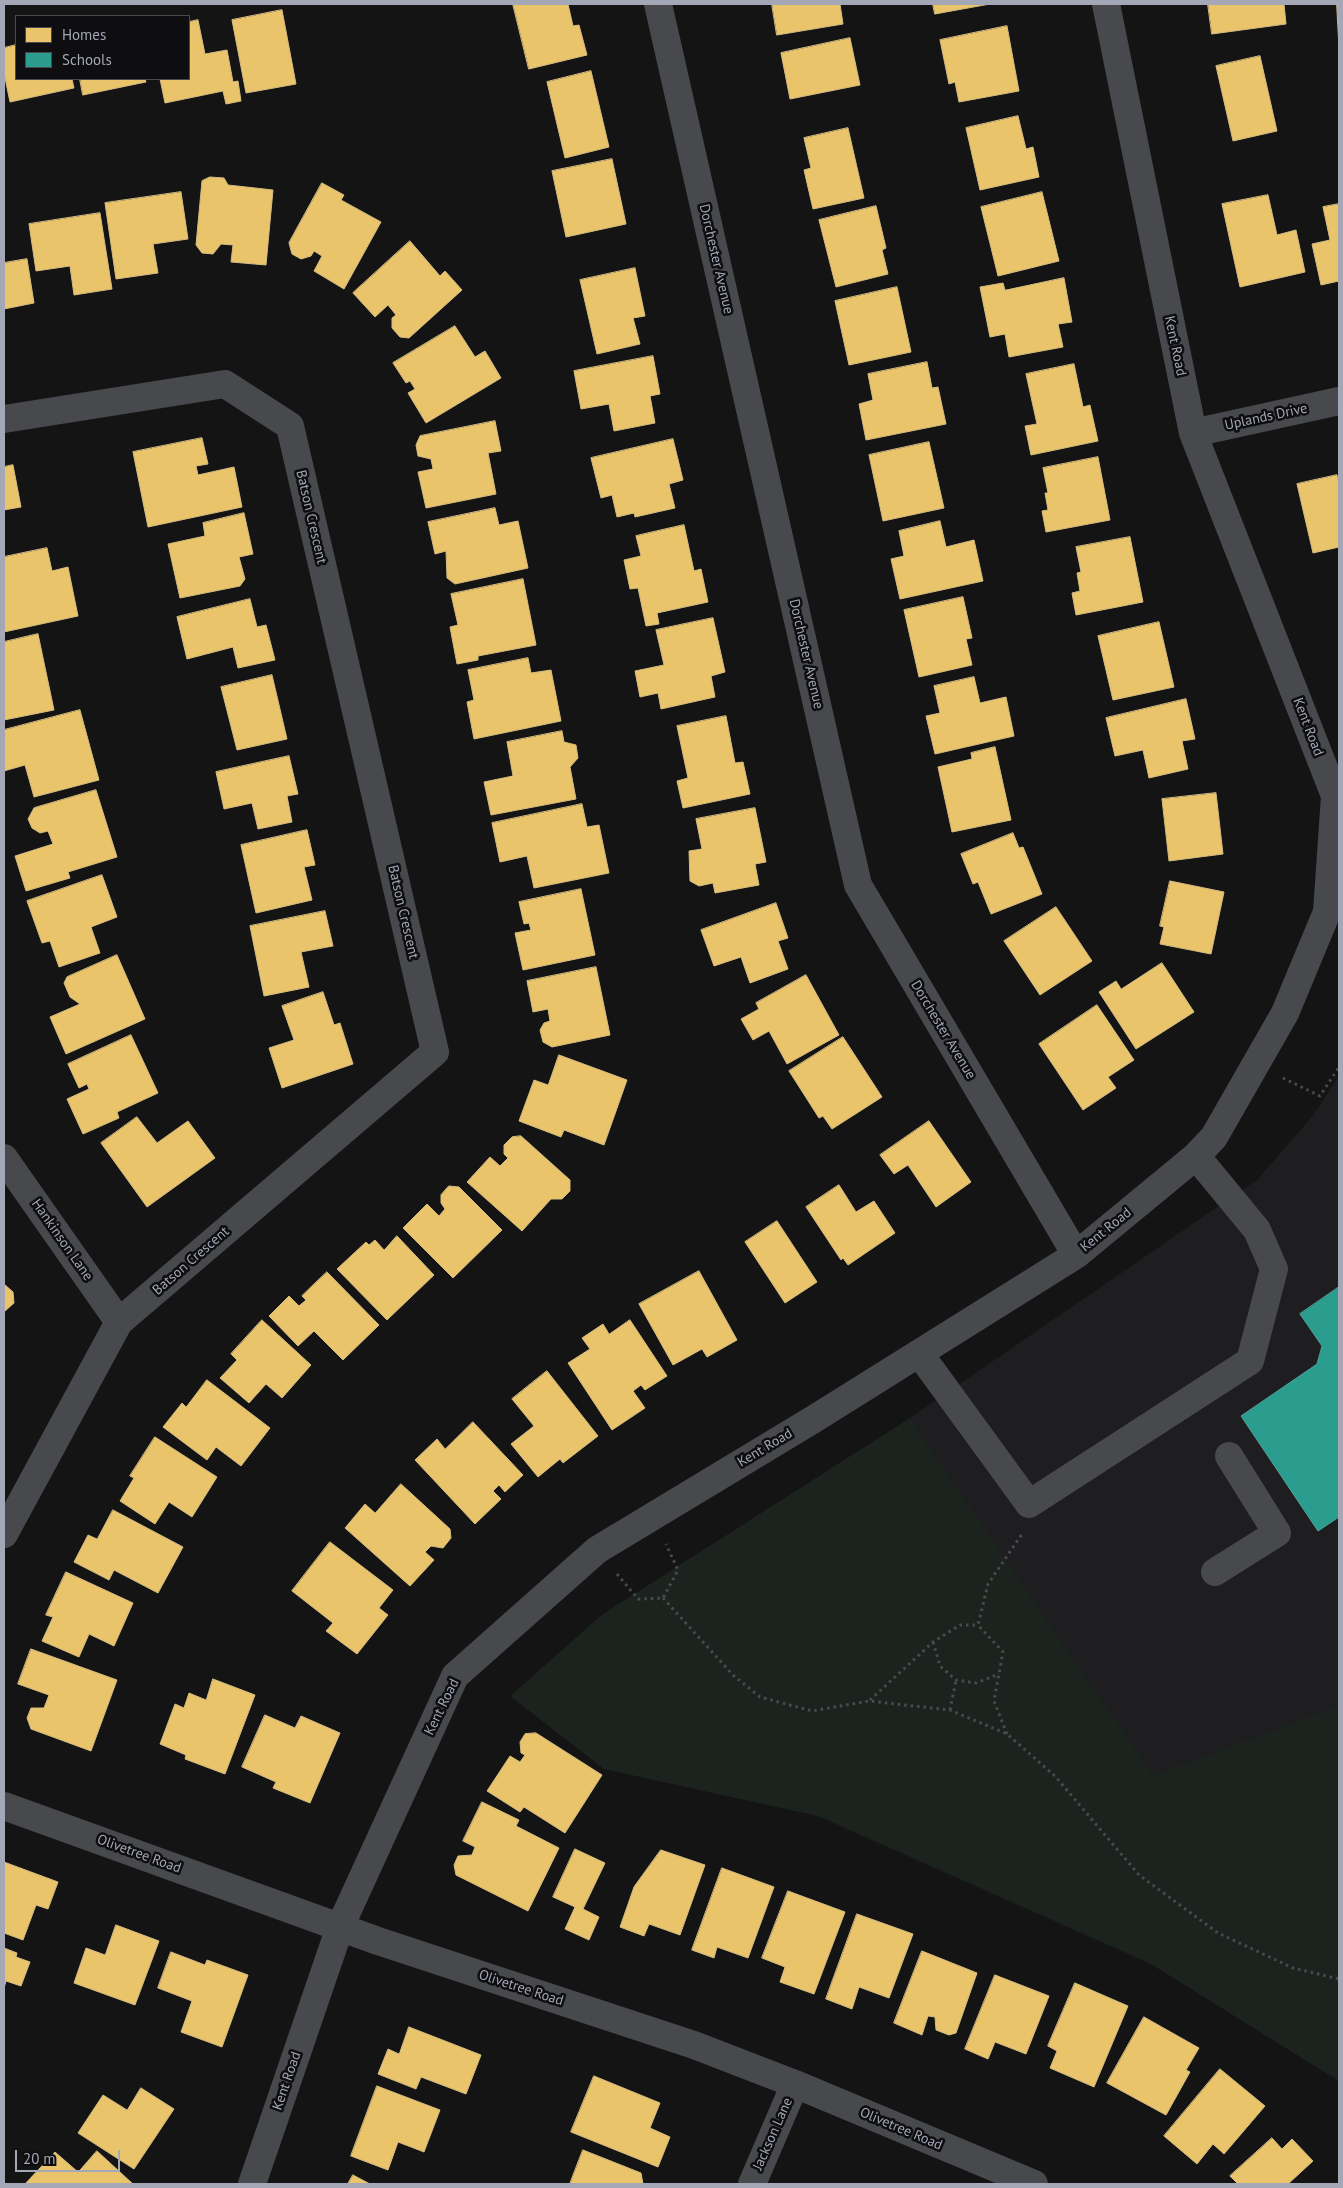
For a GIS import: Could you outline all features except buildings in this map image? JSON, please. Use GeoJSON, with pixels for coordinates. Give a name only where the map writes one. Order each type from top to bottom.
{"type":"FeatureCollection","features":[{"type":"Feature","properties":{"kind":"street","name":"Dorchester Avenue"},"geometry":{"type":"LineString","coordinates":[[658,4],[858,885],[1076,1255]]}},
{"type":"Feature","properties":{"kind":"street","name":"Kent Road"},"geometry":{"type":"LineString","coordinates":[[252,2184],[340,1928],[455,1676],[597,1550],[1076,1255],[1196,1156],[1214,1137],[1284,1013],[1327,912],[1337,795],[1193,433],[1106,4]]}},
{"type":"Feature","properties":{"kind":"street","name":"Batson Crescent"},"geometry":{"type":"LineString","coordinates":[[4,419],[225,384],[290,426],[435,1052],[119,1322],[4,1534]]}},
{"type":"Feature","properties":{"kind":"street","name":"Uplands Drive"},"geometry":{"type":"LineString","coordinates":[[1193,433],[1339,401]]}},
{"type":"Feature","properties":{"kind":"street"},"geometry":{"type":"LineString","coordinates":[[919,1353],[1029,1504],[1250,1361],[1274,1269],[1257,1230],[1196,1156]]}},
{"type":"Feature","properties":{"kind":"street","name":"Hankinson Lane"},"geometry":{"type":"LineString","coordinates":[[4,1158],[119,1322]]}},
{"type":"Feature","properties":{"kind":"street"},"geometry":{"type":"LineString","coordinates":[[1215,1572],[1277,1533],[1229,1456]]}},
{"type":"Feature","properties":{"kind":"street","name":"Olivetree Road"},"geometry":{"type":"LineString","coordinates":[[4,1806],[340,1928],[694,2045],[795,2084],[1034,2184]]}},
{"type":"Feature","properties":{"kind":"street","name":"Jackson Lane"},"geometry":{"type":"LineString","coordinates":[[752,2184],[795,2084]]}},
{"type":"Feature","properties":{"kind":"path"},"geometry":{"type":"LineString","coordinates":[[1256,1064],[1320,1096],[1339,1067]]}},
{"type":"Feature","properties":{"kind":"path"},"geometry":{"type":"LineString","coordinates":[[653,1515],[678,1570],[663,1598]]}},
{"type":"Feature","properties":{"kind":"path"},"geometry":{"type":"LineString","coordinates":[[978,1625],[988,1584],[1025,1529]]}},
{"type":"Feature","properties":{"kind":"path"},"geometry":{"type":"LineString","coordinates":[[597,1550],[638,1599],[663,1598]]}},
{"type":"Feature","properties":{"kind":"path"},"geometry":{"type":"LineString","coordinates":[[663,1598],[733,1675],[760,1697],[812,1711],[869,1701],[950,1710],[1007,1734],[1055,1776],[1139,1875],[1218,1934],[1293,1968],[1339,1979]]}},
{"type":"Feature","properties":{"kind":"path"},"geometry":{"type":"LineString","coordinates":[[869,1701],[933,1642],[960,1625],[978,1625],[1003,1652],[994,1701],[1007,1734]]}},
{"type":"Feature","properties":{"kind":"path"},"geometry":{"type":"LineString","coordinates":[[933,1642],[940,1666],[956,1680],[976,1683],[1000,1674]]}},
{"type":"Feature","properties":{"kind":"path"},"geometry":{"type":"LineString","coordinates":[[950,1710],[956,1680]]}},
{"type":"Feature","properties":{"kind":"shaded area"},"geometry":{"type":"Polygon","coordinates":[[[1339,1075],[1339,1705],[1153,1775],[910,1418],[1258,1179],[1315,1113],[1339,1075]]]}},
{"type":"Feature","properties":{"kind":"shaded area"},"geometry":{"type":"Polygon","coordinates":[[[910,1418],[1153,1775],[1339,1705],[1339,2081],[1151,1964],[818,1816],[604,1769],[510,1696],[603,1614],[910,1418]]]}}]}
